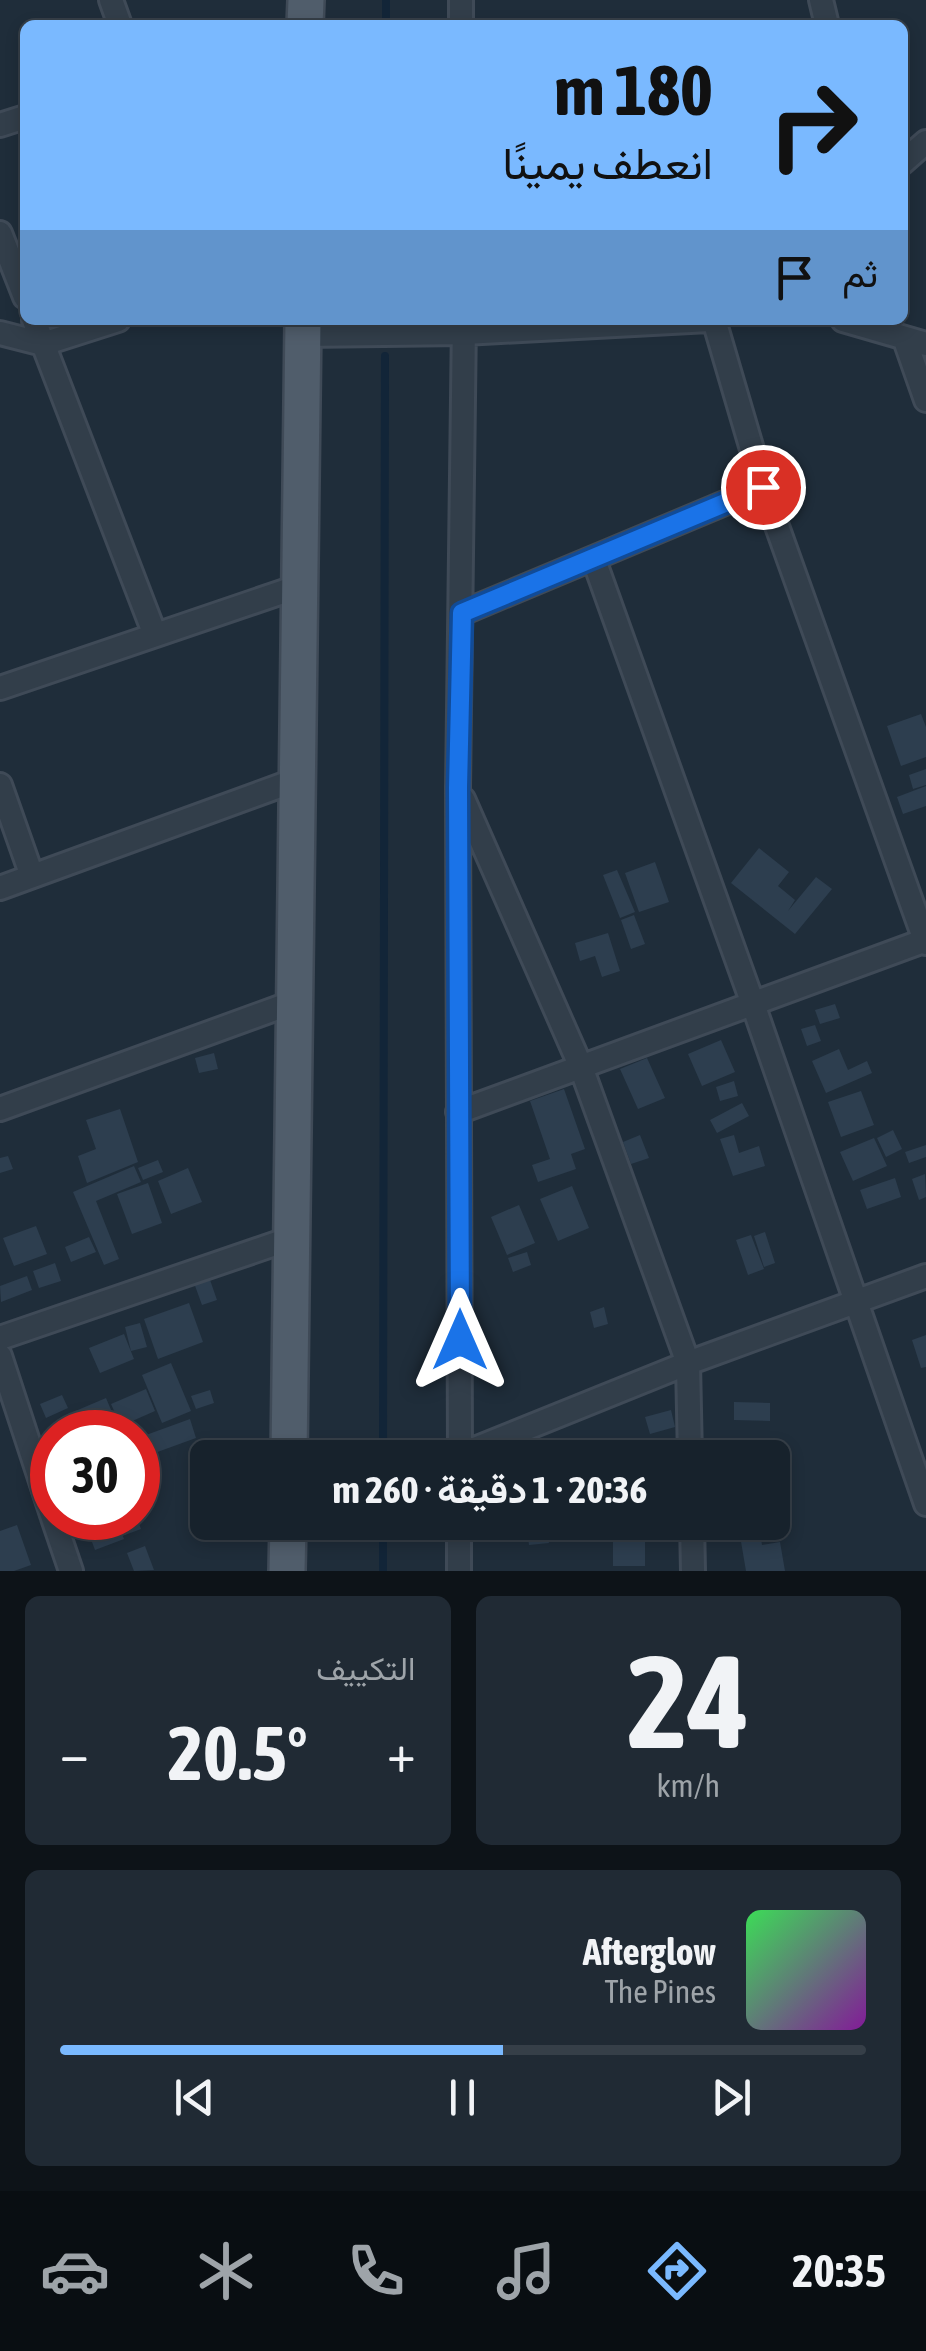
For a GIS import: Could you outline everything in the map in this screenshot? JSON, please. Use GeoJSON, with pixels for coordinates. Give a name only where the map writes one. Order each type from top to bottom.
{"type":"FeatureCollection","features":[{"type":"Feature","properties":{"kind":"main road"},"geometry":{"type":"LineString","coordinates":[[289,1440],[303,328]]}},
{"type":"Feature","properties":{"kind":"main road"},"geometry":{"type":"LineString","coordinates":[[287,1571],[288,1540]]}},
{"type":"Feature","properties":{"kind":"street"},"geometry":{"type":"LineString","coordinates":[[0,232],[20,284]]}},
{"type":"Feature","properties":{"kind":"street"},"geometry":{"type":"LineString","coordinates":[[36,325],[154,635]]}},
{"type":"Feature","properties":{"kind":"street"},"geometry":{"type":"LineString","coordinates":[[0,333],[43,344],[102,325]]}},
{"type":"Feature","properties":{"kind":"street"},"geometry":{"type":"LineString","coordinates":[[303,328],[505,325]]}},
{"type":"Feature","properties":{"kind":"street"},"geometry":{"type":"LineString","coordinates":[[458,1112],[926,941],[763,487],[713,325]]}},
{"type":"Feature","properties":{"kind":"street"},"geometry":{"type":"LineString","coordinates":[[860,325],[916,342],[926,400]]}},
{"type":"Feature","properties":{"kind":"street"},"geometry":{"type":"LineString","coordinates":[[455,1440],[464,326]]}},
{"type":"Feature","properties":{"kind":"street"},"geometry":{"type":"LineString","coordinates":[[462,613],[763,487]]}},
{"type":"Feature","properties":{"kind":"street"},"geometry":{"type":"LineString","coordinates":[[594,560],[926,1504]]}},
{"type":"Feature","properties":{"kind":"street"},"geometry":{"type":"LineString","coordinates":[[0,688],[300,586]]}},
{"type":"Feature","properties":{"kind":"street"},"geometry":{"type":"LineString","coordinates":[[0,888],[296,780]]}},
{"type":"Feature","properties":{"kind":"street"},"geometry":{"type":"LineString","coordinates":[[0,785],[32,876]]}},
{"type":"Feature","properties":{"kind":"street"},"geometry":{"type":"LineString","coordinates":[[458,788],[581,1068],[688,1364],[690,1440]]}},
{"type":"Feature","properties":{"kind":"street"},"geometry":{"type":"LineString","coordinates":[[0,1109],[294,1002]]}},
{"type":"Feature","properties":{"kind":"street"},"geometry":{"type":"LineString","coordinates":[[0,1338],[292,1238]]}},
{"type":"Feature","properties":{"kind":"street"},"geometry":{"type":"LineString","coordinates":[[498,1440],[926,1276]]}},
{"type":"Feature","properties":{"kind":"street"},"geometry":{"type":"LineString","coordinates":[[0,1356],[30,1447]]}},
{"type":"Feature","properties":{"kind":"street"},"geometry":{"type":"LineString","coordinates":[[61,1540],[71,1571]]}},
{"type":"Feature","properties":{"kind":"street"},"geometry":{"type":"LineString","coordinates":[[459,1540],[459,1571]]}},
{"type":"Feature","properties":{"kind":"street"},"geometry":{"type":"LineString","coordinates":[[692,1540],[693,1571]]}},
{"type":"Feature","properties":{"kind":"building"},"geometry":{"type":"Polygon","coordinates":[[[921,714],[926,727],[926,757],[901,766],[887,726],[921,714]]]}},
{"type":"Feature","properties":{"kind":"building"},"geometry":{"type":"Polygon","coordinates":[[[926,769],[926,785],[913,789],[909,775],[926,769]]]}},
{"type":"Feature","properties":{"kind":"building"},"geometry":{"type":"Polygon","coordinates":[[[926,786],[926,806],[903,814],[897,797],[926,786]]]}},
{"type":"Feature","properties":{"kind":"building"},"geometry":{"type":"Polygon","coordinates":[[[759,848],[789,872],[778,886],[795,900],[788,911],[816,877],[832,889],[795,934],[731,883],[759,848]]]}},
{"type":"Feature","properties":{"kind":"building"},"geometry":{"type":"Polygon","coordinates":[[[655,862],[669,902],[639,912],[625,873],[655,862]]]}},
{"type":"Feature","properties":{"kind":"building"},"geometry":{"type":"Polygon","coordinates":[[[617,870],[635,912],[620,918],[603,875],[617,870]]]}},
{"type":"Feature","properties":{"kind":"building"},"geometry":{"type":"Polygon","coordinates":[[[634,915],[645,944],[631,949],[621,920],[634,915]]]}},
{"type":"Feature","properties":{"kind":"building"},"geometry":{"type":"Polygon","coordinates":[[[608,933],[620,971],[602,977],[595,956],[580,961],[575,943],[608,933]]]}},
{"type":"Feature","properties":{"kind":"building"},"geometry":{"type":"Polygon","coordinates":[[[835,1004],[840,1018],[820,1024],[815,1010],[835,1004]]]}},
{"type":"Feature","properties":{"kind":"building"},"geometry":{"type":"Polygon","coordinates":[[[815,1025],[821,1041],[807,1046],[801,1029],[815,1025]]]}},
{"type":"Feature","properties":{"kind":"building"},"geometry":{"type":"Polygon","coordinates":[[[721,1040],[735,1072],[702,1086],[688,1054],[721,1040]]]}},
{"type":"Feature","properties":{"kind":"building"},"geometry":{"type":"Polygon","coordinates":[[[839,1049],[848,1070],[867,1061],[872,1073],[826,1093],[812,1061],[839,1049]]]}},
{"type":"Feature","properties":{"kind":"building"},"geometry":{"type":"Polygon","coordinates":[[[214,1053],[218,1069],[199,1073],[195,1058],[214,1053]]]}},
{"type":"Feature","properties":{"kind":"building"},"geometry":{"type":"Polygon","coordinates":[[[647,1058],[665,1098],[638,1109],[620,1069],[647,1058]]]}},
{"type":"Feature","properties":{"kind":"building"},"geometry":{"type":"Polygon","coordinates":[[[734,1081],[738,1096],[720,1101],[716,1087],[734,1081]]]}},
{"type":"Feature","properties":{"kind":"building"},"geometry":{"type":"Polygon","coordinates":[[[564,1089],[585,1149],[571,1154],[576,1169],[538,1182],[532,1165],[550,1159],[530,1101],[564,1089]]]}},
{"type":"Feature","properties":{"kind":"building"},"geometry":{"type":"Polygon","coordinates":[[[861,1091],[874,1125],[841,1137],[828,1102],[861,1091]]]}},
{"type":"Feature","properties":{"kind":"building"},"geometry":{"type":"Polygon","coordinates":[[[742,1103],[749,1116],[717,1133],[710,1120],[742,1103]]]}},
{"type":"Feature","properties":{"kind":"building"},"geometry":{"type":"Polygon","coordinates":[[[120,1109],[138,1162],[87,1183],[78,1156],[96,1149],[86,1120],[120,1109]]]}},
{"type":"Feature","properties":{"kind":"building"},"geometry":{"type":"Polygon","coordinates":[[[893,1130],[902,1149],[886,1157],[877,1138],[893,1130]]]}},
{"type":"Feature","properties":{"kind":"building"},"geometry":{"type":"Polygon","coordinates":[[[640,1135],[649,1158],[631,1164],[623,1142],[640,1135]]]}},
{"type":"Feature","properties":{"kind":"building"},"geometry":{"type":"Polygon","coordinates":[[[734,1135],[739,1153],[759,1146],[765,1166],[733,1176],[720,1139],[734,1135]]]}},
{"type":"Feature","properties":{"kind":"building"},"geometry":{"type":"Polygon","coordinates":[[[874,1138],[887,1166],[853,1181],[840,1152],[874,1138]]]}},
{"type":"Feature","properties":{"kind":"building"},"geometry":{"type":"Polygon","coordinates":[[[926,1145],[926,1157],[909,1163],[905,1152],[926,1145]]]}},
{"type":"Feature","properties":{"kind":"building"},"geometry":{"type":"Polygon","coordinates":[[[8,1156],[13,1169],[0,1173],[0,1158],[8,1156]]]}},
{"type":"Feature","properties":{"kind":"building"},"geometry":{"type":"Polygon","coordinates":[[[158,1160],[163,1172],[143,1180],[138,1168],[158,1160]]]}},
{"type":"Feature","properties":{"kind":"building"},"geometry":{"type":"Polygon","coordinates":[[[134,1166],[141,1182],[96,1201],[119,1259],[104,1265],[73,1192],[134,1166]]]}},
{"type":"Feature","properties":{"kind":"building"},"geometry":{"type":"Polygon","coordinates":[[[188,1168],[202,1202],[171,1214],[158,1181],[188,1168]]]}},
{"type":"Feature","properties":{"kind":"building"},"geometry":{"type":"Polygon","coordinates":[[[925,1174],[926,1197],[919,1200],[912,1179],[925,1174]]]}},
{"type":"Feature","properties":{"kind":"building"},"geometry":{"type":"Polygon","coordinates":[[[895,1178],[901,1197],[867,1209],[860,1190],[895,1178]]]}},
{"type":"Feature","properties":{"kind":"building"},"geometry":{"type":"Polygon","coordinates":[[[148,1183],[162,1223],[132,1234],[117,1194],[148,1183]]]}},
{"type":"Feature","properties":{"kind":"building"},"geometry":{"type":"Polygon","coordinates":[[[572,1186],[589,1228],[558,1241],[540,1199],[572,1186]]]}},
{"type":"Feature","properties":{"kind":"building"},"geometry":{"type":"Polygon","coordinates":[[[519,1205],[535,1243],[507,1255],[491,1217],[519,1205]]]}},
{"type":"Feature","properties":{"kind":"building"},"geometry":{"type":"Polygon","coordinates":[[[36,1226],[47,1254],[14,1266],[3,1238],[36,1226]]]}},
{"type":"Feature","properties":{"kind":"building"},"geometry":{"type":"Polygon","coordinates":[[[765,1232],[775,1263],[764,1267],[754,1236],[765,1232]]]}},
{"type":"Feature","properties":{"kind":"building"},"geometry":{"type":"Polygon","coordinates":[[[751,1235],[764,1269],[748,1275],[736,1240],[751,1235]]]}},
{"type":"Feature","properties":{"kind":"building"},"geometry":{"type":"Polygon","coordinates":[[[89,1237],[96,1252],[71,1262],[65,1247],[89,1237]]]}},
{"type":"Feature","properties":{"kind":"building"},"geometry":{"type":"Polygon","coordinates":[[[527,1252],[531,1265],[513,1272],[508,1258],[527,1252]]]}},
{"type":"Feature","properties":{"kind":"building"},"geometry":{"type":"Polygon","coordinates":[[[55,1263],[61,1281],[39,1288],[33,1271],[55,1263]]]}},
{"type":"Feature","properties":{"kind":"building"},"geometry":{"type":"Polygon","coordinates":[[[27,1276],[32,1290],[1,1302],[0,1286],[27,1276]]]}},
{"type":"Feature","properties":{"kind":"building"},"geometry":{"type":"Polygon","coordinates":[[[209,1277],[217,1300],[202,1305],[194,1283],[209,1277]]]}},
{"type":"Feature","properties":{"kind":"building"},"geometry":{"type":"Polygon","coordinates":[[[189,1303],[203,1342],[158,1359],[144,1319],[189,1303]]]}},
{"type":"Feature","properties":{"kind":"building"},"geometry":{"type":"Polygon","coordinates":[[[604,1307],[608,1324],[594,1328],[590,1312],[604,1307]]]}},
{"type":"Feature","properties":{"kind":"building"},"geometry":{"type":"Polygon","coordinates":[[[140,1323],[147,1347],[131,1351],[125,1327],[140,1323]]]}},
{"type":"Feature","properties":{"kind":"building"},"geometry":{"type":"Polygon","coordinates":[[[124,1334],[134,1359],[100,1373],[89,1348],[124,1334]]]}},
{"type":"Feature","properties":{"kind":"building"},"geometry":{"type":"Polygon","coordinates":[[[926,1335],[926,1367],[921,1368],[912,1340],[926,1335]]]}},
{"type":"Feature","properties":{"kind":"building"},"geometry":{"type":"Polygon","coordinates":[[[171,1363],[191,1411],[162,1423],[160,1410],[157,1410],[142,1375],[171,1363]]]}},
{"type":"Feature","properties":{"kind":"building"},"geometry":{"type":"Polygon","coordinates":[[[146,1389],[155,1410],[114,1410],[111,1404],[146,1389]]]}},
{"type":"Feature","properties":{"kind":"building"},"geometry":{"type":"Polygon","coordinates":[[[210,1390],[214,1403],[196,1409],[191,1396],[210,1390]]]}},
{"type":"Feature","properties":{"kind":"building"},"geometry":{"type":"Polygon","coordinates":[[[62,1395],[68,1408],[43,1410],[40,1404],[62,1395]]]}},
{"type":"Feature","properties":{"kind":"building"},"geometry":{"type":"Polygon","coordinates":[[[106,1398],[111,1410],[78,1410],[106,1398]]]}},
{"type":"Feature","properties":{"kind":"building"},"geometry":{"type":"Polygon","coordinates":[[[734,1402],[770,1403],[770,1421],[734,1420],[734,1402]]]}},
{"type":"Feature","properties":{"kind":"building"},"geometry":{"type":"Polygon","coordinates":[[[671,1410],[675,1427],[650,1434],[645,1417],[671,1410]]]}},
{"type":"Feature","properties":{"kind":"building"},"geometry":{"type":"Polygon","coordinates":[[[190,1419],[196,1438],[160,1451],[160,1430],[190,1419]]]}},
{"type":"Feature","properties":{"kind":"building"},"geometry":{"type":"Polygon","coordinates":[[[17,1525],[31,1565],[0,1571],[0,1531],[17,1525]]]}},
{"type":"Feature","properties":{"kind":"building"},"geometry":{"type":"Polygon","coordinates":[[[91,1540],[121,1540],[95,1550],[91,1540]]]}},
{"type":"Feature","properties":{"kind":"building"},"geometry":{"type":"Polygon","coordinates":[[[528,1540],[549,1540],[549,1543],[529,1545],[528,1540]]]}},
{"type":"Feature","properties":{"kind":"building"},"geometry":{"type":"Polygon","coordinates":[[[613,1540],[645,1540],[645,1566],[613,1566],[613,1540]]]}},
{"type":"Feature","properties":{"kind":"building"},"geometry":{"type":"Polygon","coordinates":[[[741,1540],[761,1540],[762,1545],[780,1542],[785,1571],[746,1571],[741,1540]]]}},
{"type":"Feature","properties":{"kind":"building"},"geometry":{"type":"Polygon","coordinates":[[[145,1546],[154,1570],[134,1571],[127,1553],[145,1546]]]}},
{"type":"Feature","properties":{"kind":"waterway"},"geometry":{"type":"LineString","coordinates":[[386,0],[386,20]]}},
{"type":"Feature","properties":{"kind":"waterway"},"geometry":{"type":"LineString","coordinates":[[383,1440],[385,356]]}},
{"type":"Feature","properties":{"kind":"waterway"},"geometry":{"type":"LineString","coordinates":[[383,1540],[383,1571]]}},
{"type":"Feature","properties":{"kind":"route"},"geometry":{"type":"LineString","coordinates":[[460,1340],[458,788],[462,613],[763,487]]}}]}
